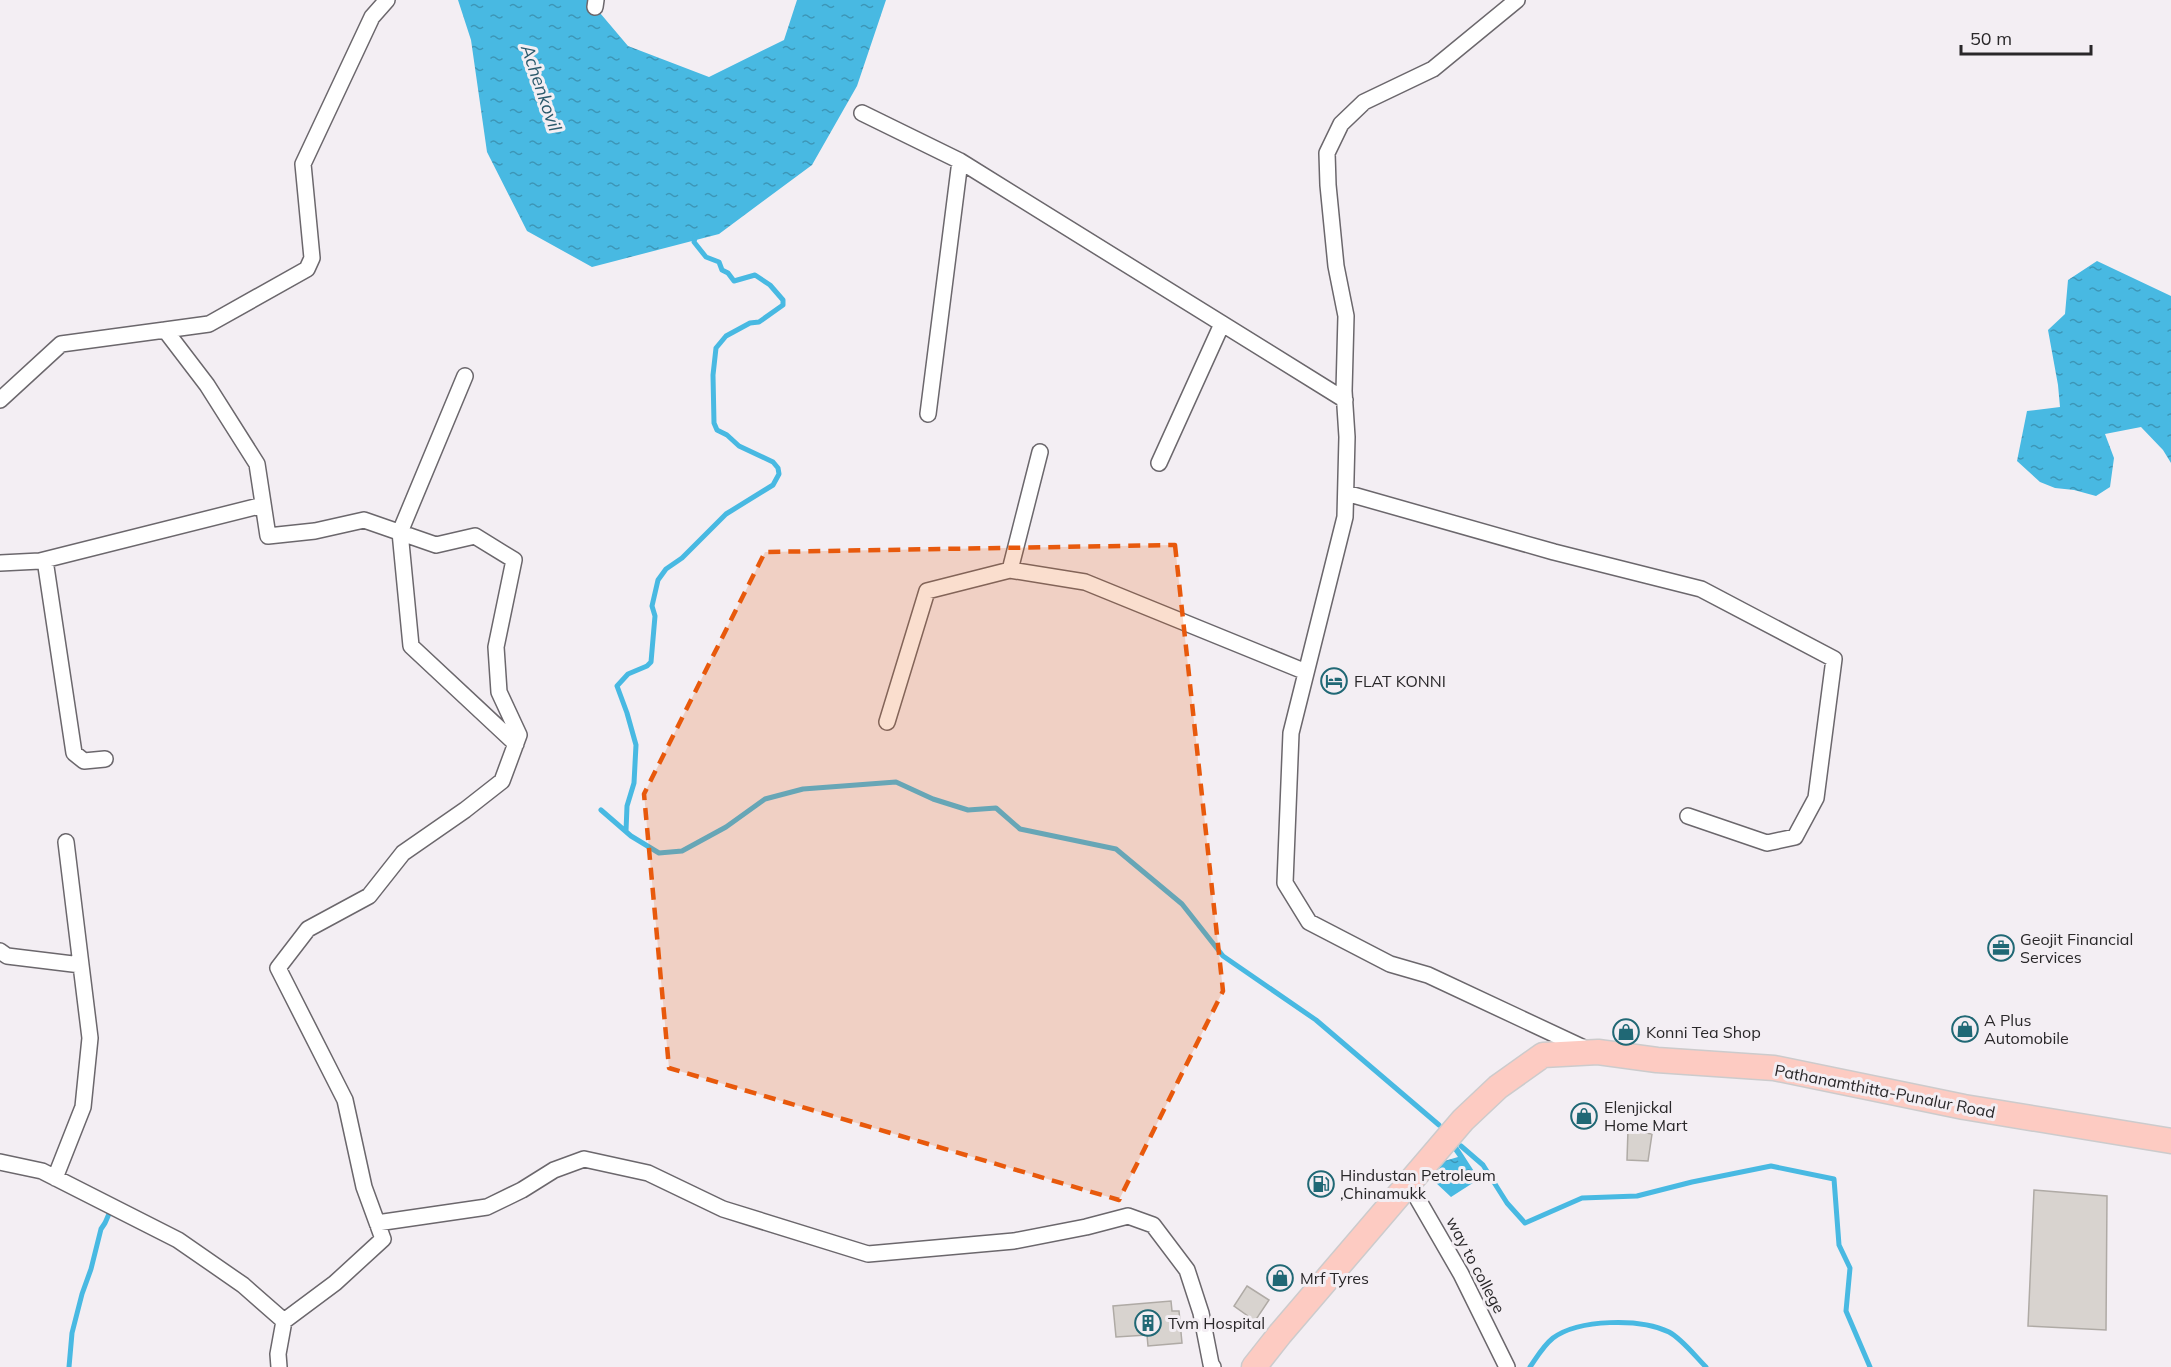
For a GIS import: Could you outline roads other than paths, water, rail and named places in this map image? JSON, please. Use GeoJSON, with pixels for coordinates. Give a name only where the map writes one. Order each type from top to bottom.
{"type":"FeatureCollection","features":[{"type":"Feature","properties":{"kind":"main road","name":"Pathanamthitta-Punalur Road"},"geometry":{"type":"LineString","coordinates":[[1254,1367],[1463,1120],[1498,1087],[1543,1055],[1598,1052],[1774,1068],[1964,1107],[2171,1141]]}},
{"type":"Feature","properties":{"kind":"street"},"geometry":{"type":"LineString","coordinates":[[0,400],[61,344],[209,324],[307,269],[312,258],[303,164],[372,17],[387,0]]}},
{"type":"Feature","properties":{"kind":"street"},"geometry":{"type":"LineString","coordinates":[[1517,0],[1433,69],[1364,102],[1341,124],[1327,153],[1336,266],[1346,316],[1345,517],[1291,733],[1285,883],[1310,922],[1390,964],[1428,975],[1580,1047],[1598,1052]]}},
{"type":"Feature","properties":{"kind":"street"},"geometry":{"type":"LineString","coordinates":[[862,113],[960,161],[1345,400]]}},
{"type":"Feature","properties":{"kind":"street"},"geometry":{"type":"LineString","coordinates":[[928,414],[960,161]]}},
{"type":"Feature","properties":{"kind":"street"},"geometry":{"type":"LineString","coordinates":[[1159,463],[1222,324]]}},
{"type":"Feature","properties":{"kind":"street"},"geometry":{"type":"LineString","coordinates":[[165,330],[207,385],[257,464],[268,536],[315,531],[364,520],[436,545],[475,536],[514,560],[496,647],[499,692],[519,735],[502,781],[403,853],[369,896],[308,929],[278,968],[345,1100],[364,1187],[383,1239],[335,1283],[284,1321],[278,1354],[279,1367]]}},
{"type":"Feature","properties":{"kind":"street"},"geometry":{"type":"LineString","coordinates":[[465,376],[400,532],[411,646],[516,744]]}},
{"type":"Feature","properties":{"kind":"street"},"geometry":{"type":"LineString","coordinates":[[1010,570],[1040,452]]}},
{"type":"Feature","properties":{"kind":"street"},"geometry":{"type":"LineString","coordinates":[[1346,493],[1554,552],[1701,589],[1834,659],[1816,798],[1795,837],[1767,843],[1688,816]]}},
{"type":"Feature","properties":{"kind":"street"},"geometry":{"type":"LineString","coordinates":[[0,563],[45,560],[263,505]]}},
{"type":"Feature","properties":{"kind":"street"},"geometry":{"type":"LineString","coordinates":[[45,560],[74,753],[84,761],[105,759]]}},
{"type":"Feature","properties":{"kind":"street"},"geometry":{"type":"LineString","coordinates":[[887,722],[927,591],[1010,570],[1084,582],[1306,672]]}},
{"type":"Feature","properties":{"kind":"street"},"geometry":{"type":"LineString","coordinates":[[55,1178],[83,1107],[90,1038],[66,842]]}},
{"type":"Feature","properties":{"kind":"street"},"geometry":{"type":"LineString","coordinates":[[0,951],[7,956],[81,964]]}},
{"type":"Feature","properties":{"kind":"street"},"geometry":{"type":"LineString","coordinates":[[377,1223],[487,1207],[522,1190],[554,1170],[584,1159],[648,1173],[723,1209],[868,1254],[1014,1240],[1086,1227],[1128,1215],[1153,1225],[1187,1270],[1201,1313],[1211,1364],[1214,1367]]}},
{"type":"Feature","properties":{"kind":"street"},"geometry":{"type":"LineString","coordinates":[[0,1162],[42,1172],[178,1240],[243,1285],[284,1321]]}},
{"type":"Feature","properties":{"kind":"street","name":"way to college"},"geometry":{"type":"LineString","coordinates":[[1410,1182],[1461,1274],[1507,1367]]}},
{"type":"Feature","properties":{"kind":"water","name":"Achenkovil"},"geometry":{"type":"Polygon","coordinates":[[[458,0],[589,0],[628,46],[709,77],[784,40],[797,0],[886,0],[857,86],[812,165],[719,234],[592,267],[527,231],[487,152],[471,40],[458,0]]]}},
{"type":"Feature","properties":{"kind":"water"},"geometry":{"type":"Polygon","coordinates":[[[2097,261],[2171,296],[2171,463],[2163,450],[2141,427],[2105,434],[2114,458],[2110,487],[2096,496],[2055,488],[2040,482],[2017,461],[2027,411],[2060,407],[2048,330],[2065,314],[2068,280],[2097,261]]]}},
{"type":"Feature","properties":{"kind":"water"},"geometry":{"type":"Polygon","coordinates":[[[1457,1145],[1479,1179],[1451,1197],[1435,1182],[1441,1162],[1458,1157],[1451,1147],[1457,1145]]]}},
{"type":"Feature","properties":{"kind":"waterway"},"geometry":{"type":"LineString","coordinates":[[626,831],[627,806],[634,783],[636,745],[617,686],[628,674],[651,662],[655,616],[652,606],[658,580],[666,569],[682,558],[726,514],[773,485],[779,474],[773,462],[739,446],[727,435],[717,430],[714,423],[713,375],[716,348],[726,336],[750,323],[759,322],[783,305],[783,300],[770,285],[755,275],[734,281],[728,273],[722,270],[719,262],[706,257],[694,242],[696,234]]}},
{"type":"Feature","properties":{"kind":"waterway"},"geometry":{"type":"LineString","coordinates":[[601,810],[631,836],[659,853],[682,851],[726,827],[765,799],[803,789],[896,782],[933,799],[968,810],[996,808],[1020,829],[1116,849],[1182,904],[1223,956],[1316,1020],[1439,1125]]}},
{"type":"Feature","properties":{"kind":"waterway"},"geometry":{"type":"LineString","coordinates":[[1461,1146],[1483,1165],[1507,1203],[1525,1223],[1582,1198],[1637,1196],[1771,1166],[1834,1179],[1839,1245],[1850,1268],[1846,1311],[1870,1367]]}},
{"type":"Feature","properties":{"kind":"waterway"},"geometry":{"type":"LineString","coordinates":[[69,1367],[72,1333],[82,1294],[101,1229],[112,1207]]}},
{"type":"Feature","properties":{"kind":"waterway"},"geometry":{"type":"LineString","coordinates":[[1530,1367],[1553,1338],[1578,1327],[1610,1323],[1642,1324],[1669,1332],[1684,1343],[1706,1367]]}},
{"type":"Feature","properties":{"kind":"place","name":"FLAT KONNI"},"geometry":{"type":"Point","coordinates":[1334,681]}},
{"type":"Feature","properties":{"kind":"place","name":"Geojit Financial Services"},"geometry":{"type":"Point","coordinates":[2001,948]}},
{"type":"Feature","properties":{"kind":"place","name":"A Plus Automobile"},"geometry":{"type":"Point","coordinates":[1965,1029]}},
{"type":"Feature","properties":{"kind":"place","name":"Konni Tea Shop"},"geometry":{"type":"Point","coordinates":[1626,1032]}},
{"type":"Feature","properties":{"kind":"place","name":"Elenjickal Home Mart"},"geometry":{"type":"Point","coordinates":[1584,1116]}},
{"type":"Feature","properties":{"kind":"place","name":"Hindustan Petroleum ,Chinamukk"},"geometry":{"type":"Point","coordinates":[1321,1184]}},
{"type":"Feature","properties":{"kind":"place","name":"Mrf Tyres"},"geometry":{"type":"Point","coordinates":[1280,1278]}},
{"type":"Feature","properties":{"kind":"place","name":"Tvm Hospital"},"geometry":{"type":"Point","coordinates":[1148,1323]}}]}
